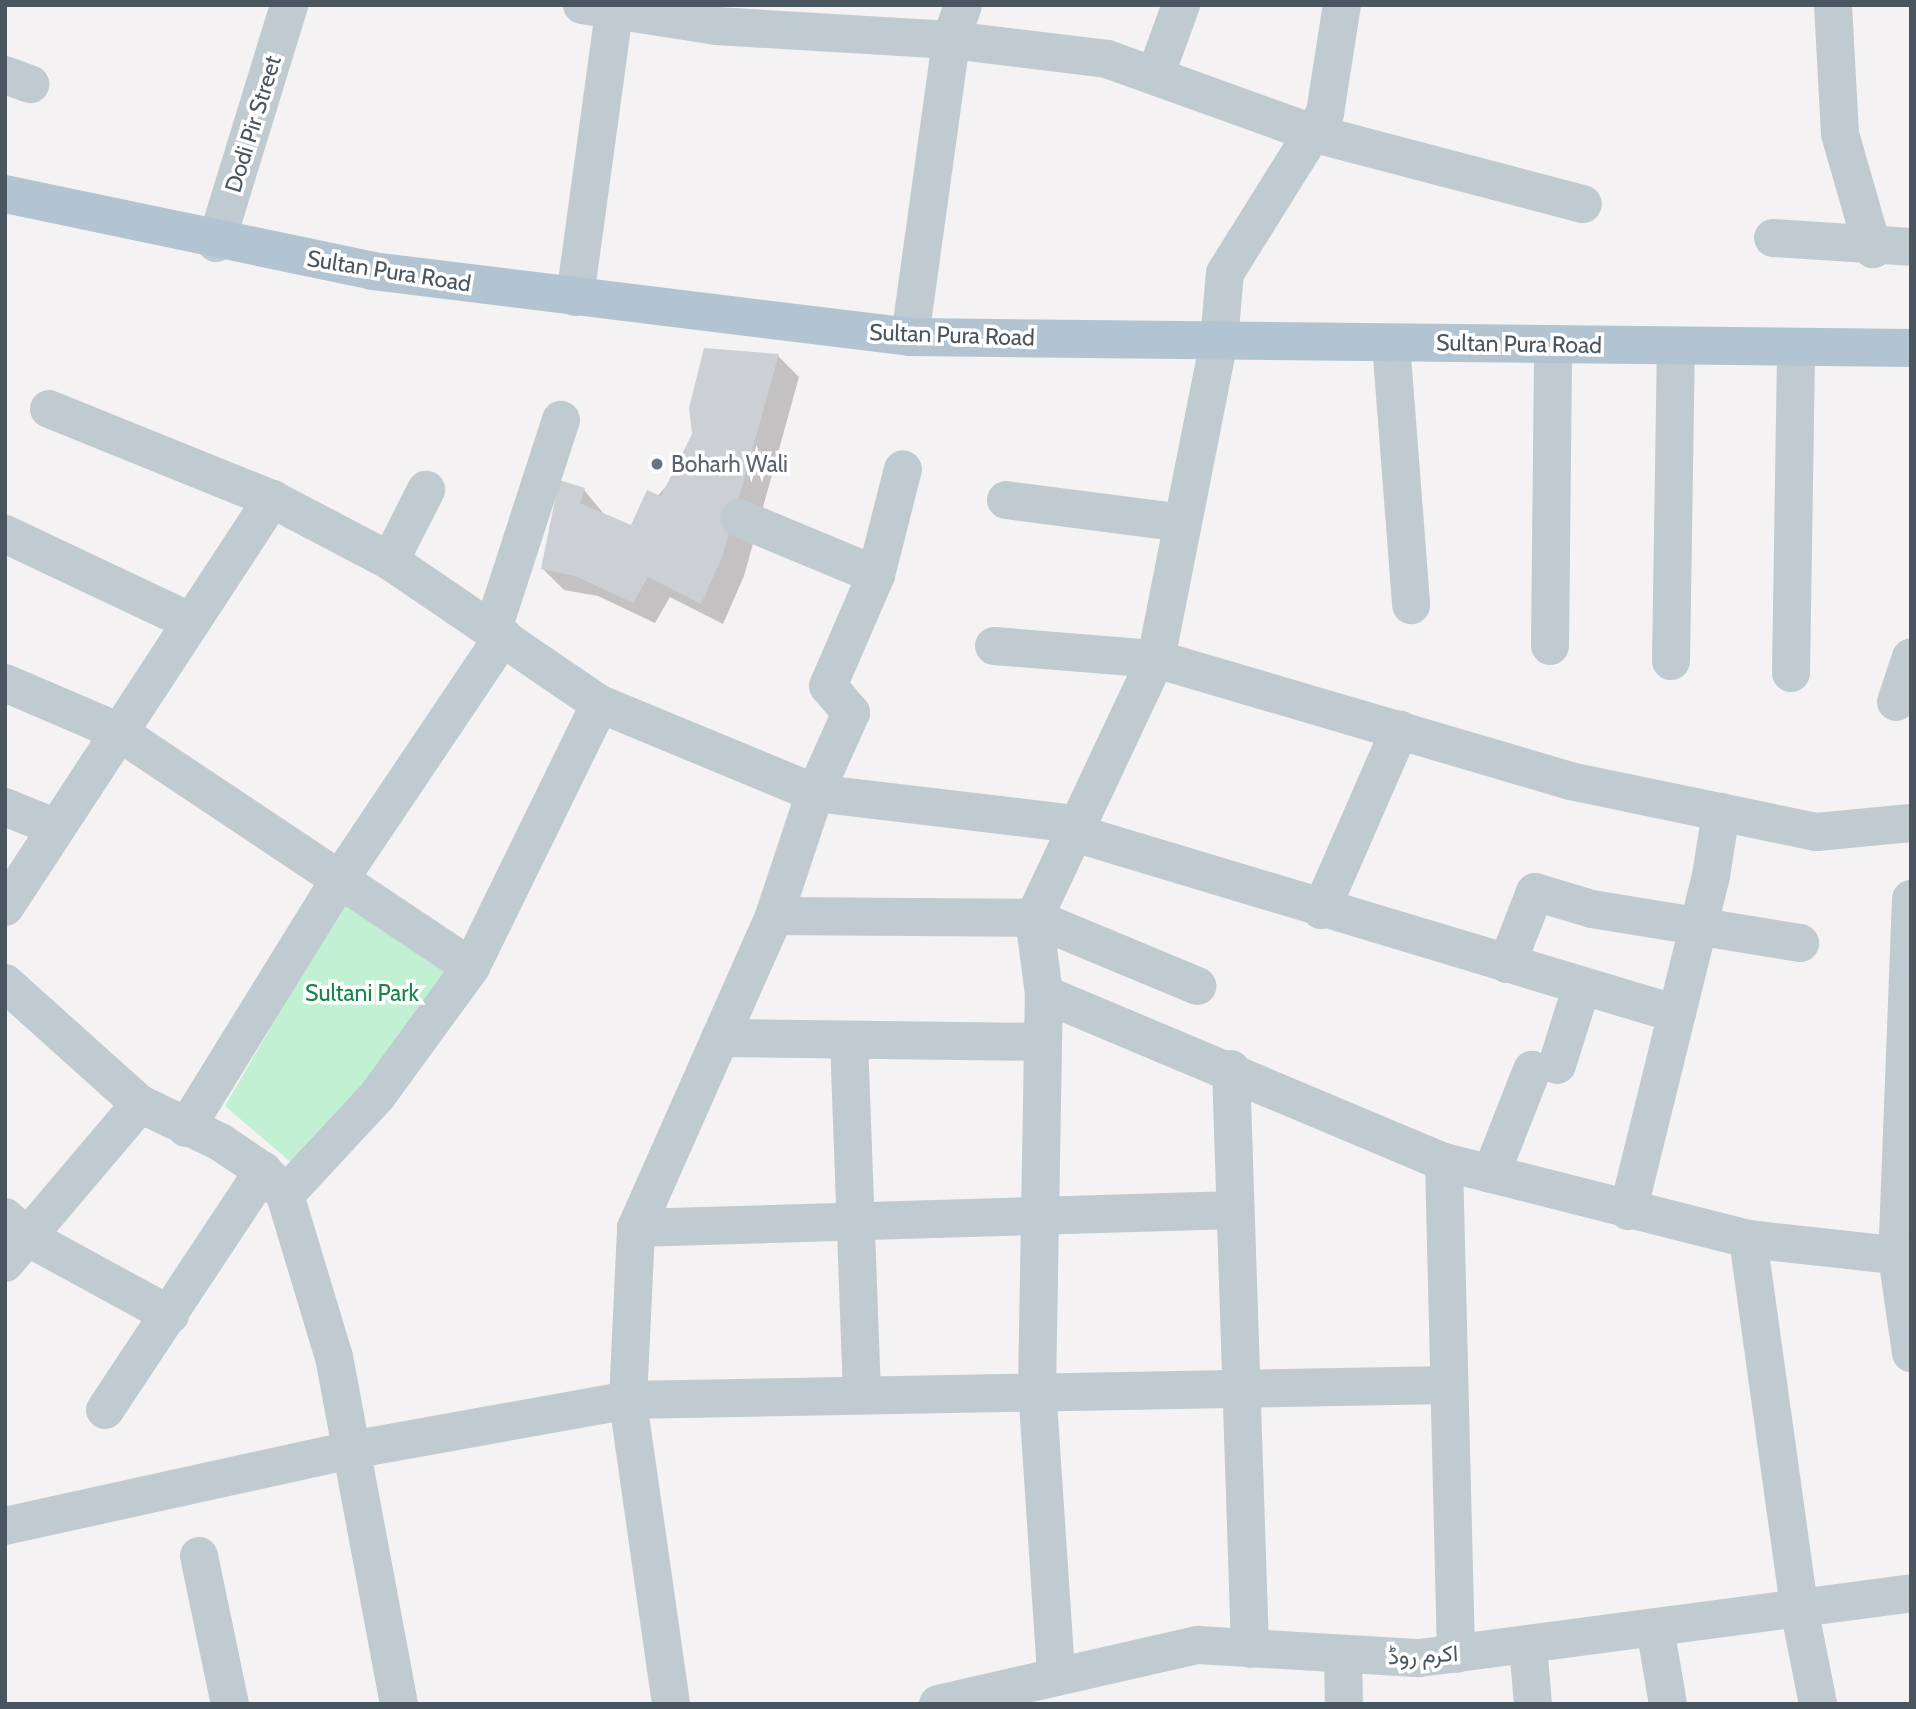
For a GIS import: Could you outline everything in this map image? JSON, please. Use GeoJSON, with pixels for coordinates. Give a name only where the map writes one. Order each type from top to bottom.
{"type":"FeatureCollection","features":[{"type":"Feature","properties":{"kind":"main road","name":"Sultan Pura Road"},"geometry":{"type":"LineString","coordinates":[[5,194],[216,243],[575,298],[910,337],[1911,348]]}},
{"type":"Feature","properties":{"kind":"street","name":"Dodi Pir Street"},"geometry":{"type":"LineString","coordinates":[[216,243],[289,5]]}},
{"type":"Feature","properties":{"kind":"street"},"geometry":{"type":"LineString","coordinates":[[1155,76],[1181,5]]}},
{"type":"Feature","properties":{"kind":"street"},"geometry":{"type":"LineString","coordinates":[[1056,1673],[1037,1389],[1044,994],[1034,918],[1080,829],[1156,659],[1219,341],[1225,273],[1325,113],[1342,5]]}},
{"type":"Feature","properties":{"kind":"street"},"geometry":{"type":"LineString","coordinates":[[1833,5],[1840,134],[1873,249]]}},
{"type":"Feature","properties":{"kind":"street"},"geometry":{"type":"LineString","coordinates":[[575,298],[604,7],[716,26],[957,23],[1107,59],[1312,133],[1583,204]]}},
{"type":"Feature","properties":{"kind":"street"},"geometry":{"type":"LineString","coordinates":[[910,337],[957,23]]}},
{"type":"Feature","properties":{"kind":"street"},"geometry":{"type":"LineString","coordinates":[[1773,238],[1873,249],[1911,247]]}},
{"type":"Feature","properties":{"kind":"street"},"geometry":{"type":"LineString","coordinates":[[1391,343],[1411,605]]}},
{"type":"Feature","properties":{"kind":"street"},"geometry":{"type":"LineString","coordinates":[[1550,646],[1553,344]]}},
{"type":"Feature","properties":{"kind":"street"},"geometry":{"type":"LineString","coordinates":[[1671,661],[1676,346]]}},
{"type":"Feature","properties":{"kind":"street"},"geometry":{"type":"LineString","coordinates":[[1791,673],[1796,347]]}},
{"type":"Feature","properties":{"kind":"street"},"geometry":{"type":"LineString","coordinates":[[49,409],[272,499],[390,561],[600,704],[815,793],[1080,829],[1321,910],[1507,964],[1581,989],[1677,1014]]}},
{"type":"Feature","properties":{"kind":"street"},"geometry":{"type":"LineString","coordinates":[[186,1128],[338,882],[498,633],[561,420]]}},
{"type":"Feature","properties":{"kind":"street"},"geometry":{"type":"LineString","coordinates":[[671,1704],[628,1400],[636,1228],[775,916],[815,793],[851,713],[828,686],[876,575],[903,469]]}},
{"type":"Feature","properties":{"kind":"street"},"geometry":{"type":"LineString","coordinates":[[390,561],[426,490]]}},
{"type":"Feature","properties":{"kind":"street"},"geometry":{"type":"LineString","coordinates":[[5,907],[54,827],[272,499]]}},
{"type":"Feature","properties":{"kind":"street"},"geometry":{"type":"LineString","coordinates":[[1006,500],[1183,523]]}},
{"type":"Feature","properties":{"kind":"street"},"geometry":{"type":"LineString","coordinates":[[739,518],[876,575]]}},
{"type":"Feature","properties":{"kind":"street"},"geometry":{"type":"LineString","coordinates":[[5,534],[191,622]]}},
{"type":"Feature","properties":{"kind":"street"},"geometry":{"type":"LineString","coordinates":[[994,646],[1156,659],[1570,781],[1817,832],[1911,822]]}},
{"type":"Feature","properties":{"kind":"street"},"geometry":{"type":"LineString","coordinates":[[1896,702],[1911,657]]}},
{"type":"Feature","properties":{"kind":"street"},"geometry":{"type":"LineString","coordinates":[[5,683],[117,731],[338,882],[471,967]]}},
{"type":"Feature","properties":{"kind":"street"},"geometry":{"type":"LineString","coordinates":[[105,1410],[170,1315],[274,1183],[377,1096],[471,967],[600,704]]}},
{"type":"Feature","properties":{"kind":"street"},"geometry":{"type":"LineString","coordinates":[[1321,910],[1400,729]]}},
{"type":"Feature","properties":{"kind":"street"},"geometry":{"type":"LineString","coordinates":[[5,807],[54,827]]}},
{"type":"Feature","properties":{"kind":"street"},"geometry":{"type":"LineString","coordinates":[[1628,1211],[1698,927],[1721,812]]}},
{"type":"Feature","properties":{"kind":"street"},"geometry":{"type":"LineString","coordinates":[[1507,964],[1535,892],[1698,927],[1800,943]]}},
{"type":"Feature","properties":{"kind":"street"},"geometry":{"type":"LineString","coordinates":[[1911,899],[1904,1257],[1911,1353]]}},
{"type":"Feature","properties":{"kind":"street"},"geometry":{"type":"LineString","coordinates":[[775,916],[1034,918],[1197,986]]}},
{"type":"Feature","properties":{"kind":"street"},"geometry":{"type":"LineString","coordinates":[[5,983],[140,1104],[186,1128],[274,1183],[334,1357],[398,1704]]}},
{"type":"Feature","properties":{"kind":"street"},"geometry":{"type":"LineString","coordinates":[[1491,1174],[1581,989]]}},
{"type":"Feature","properties":{"kind":"street"},"geometry":{"type":"LineString","coordinates":[[1044,994],[1231,1069],[1444,1162],[1628,1211],[1748,1239],[1904,1257]]}},
{"type":"Feature","properties":{"kind":"street"},"geometry":{"type":"LineString","coordinates":[[720,1038],[1043,1042]]}},
{"type":"Feature","properties":{"kind":"street"},"geometry":{"type":"LineString","coordinates":[[849,1040],[862,1394]]}},
{"type":"Feature","properties":{"kind":"street"},"geometry":{"type":"LineString","coordinates":[[1231,1069],[1250,1648]]}},
{"type":"Feature","properties":{"kind":"street"},"geometry":{"type":"LineString","coordinates":[[140,1104],[13,1239],[170,1315]]}},
{"type":"Feature","properties":{"kind":"street"},"geometry":{"type":"LineString","coordinates":[[1444,1162],[1456,1654]]}},
{"type":"Feature","properties":{"kind":"street"},"geometry":{"type":"LineString","coordinates":[[636,1228],[1235,1210]]}},
{"type":"Feature","properties":{"kind":"street"},"geometry":{"type":"LineString","coordinates":[[1748,1239],[1799,1608],[1818,1704]]}},
{"type":"Feature","properties":{"kind":"street"},"geometry":{"type":"LineString","coordinates":[[5,1526],[351,1450],[628,1400],[1037,1389],[1449,1385]]}},
{"type":"Feature","properties":{"kind":"street"},"geometry":{"type":"LineString","coordinates":[[199,1556],[230,1704]]}},
{"type":"Feature","properties":{"kind":"street","name":"اکرم روڈ"},"geometry":{"type":"LineString","coordinates":[[939,1704],[1056,1673],[1198,1645],[1343,1657],[1456,1654],[1911,1593]]}},
{"type":"Feature","properties":{"kind":"street"},"geometry":{"type":"LineString","coordinates":[[1655,1628],[1668,1704]]}},
{"type":"Feature","properties":{"kind":"street"},"geometry":{"type":"LineString","coordinates":[[1528,1645],[1533,1704]]}},
{"type":"Feature","properties":{"kind":"street"},"geometry":{"type":"LineString","coordinates":[[1343,1657],[1343,1704]]}},
{"type":"Feature","properties":{"kind":"green space","name":"Sultani Park"},"geometry":{"type":"Polygon","coordinates":[[[344,902],[455,975],[300,1170],[225,1106],[344,902]]]}},
{"type":"Feature","properties":{"kind":"building","name":"Boharh Wali"},"geometry":{"type":"Polygon","coordinates":[[[704,348],[779,354],[723,555],[701,604],[648,577],[633,603],[575,576],[541,569],[559,480],[585,488],[580,503],[631,525],[647,490],[661,496],[692,434],[689,408],[704,348]]]}},
{"type":"Feature","properties":{"kind":"place","name":"Boharh Wali"},"geometry":{"type":"Point","coordinates":[657,464]}}]}
